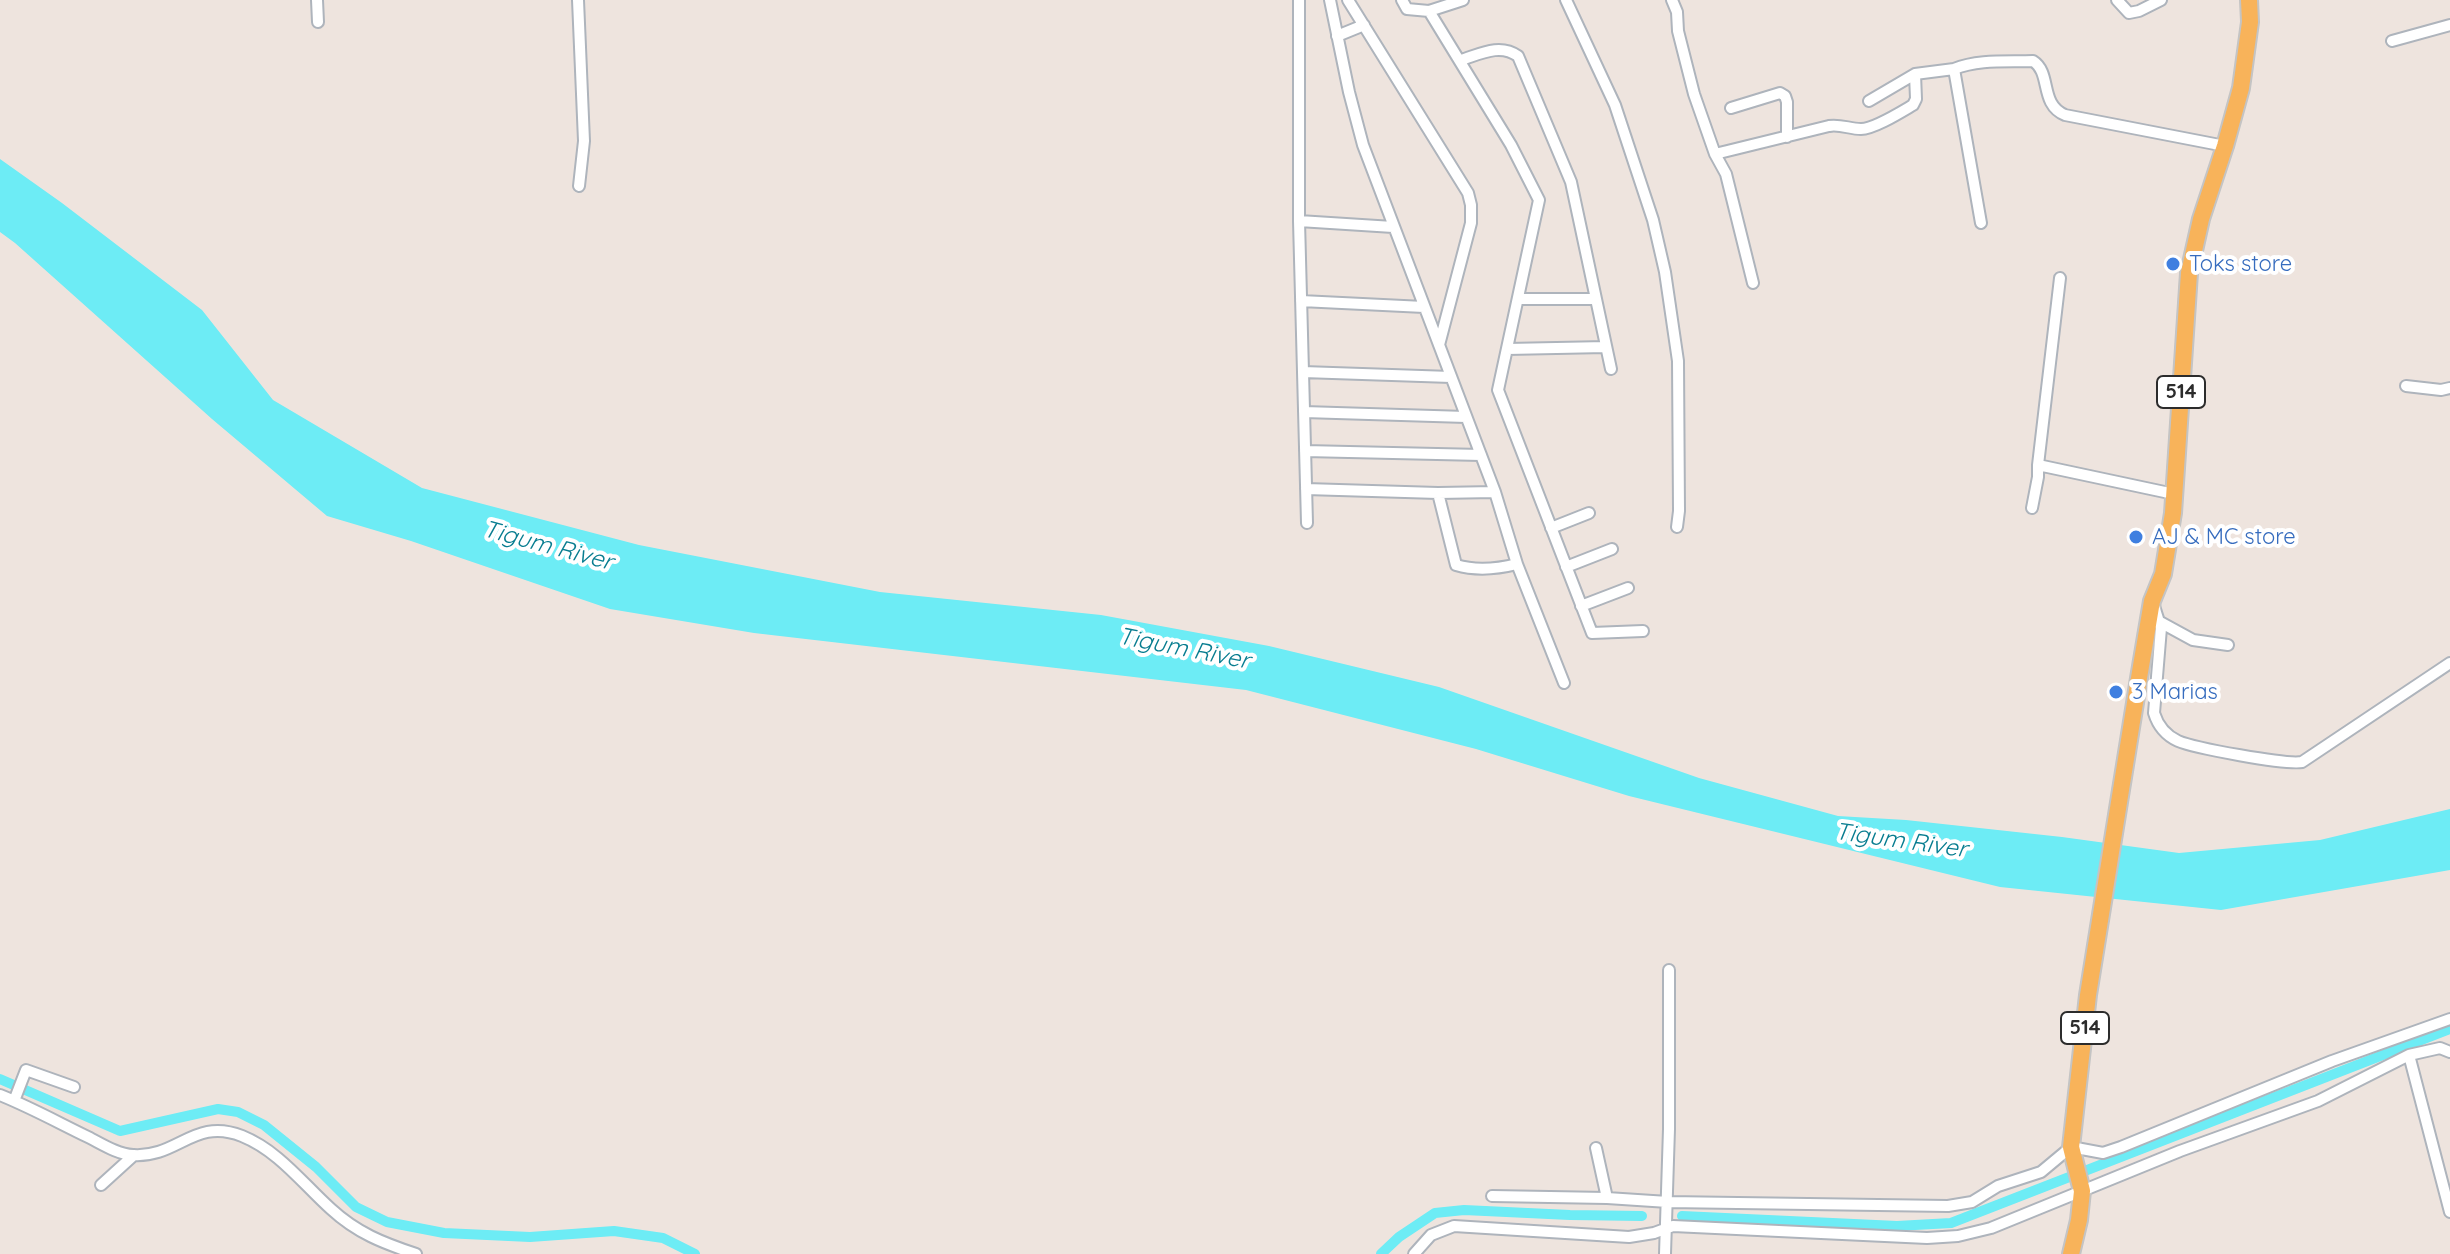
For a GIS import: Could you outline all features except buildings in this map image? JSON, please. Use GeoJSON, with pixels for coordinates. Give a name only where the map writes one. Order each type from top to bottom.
{"type":"FeatureCollection","features":[{"type":"Feature","properties":{"kind":"main road","name":"514"},"geometry":{"type":"LineString","coordinates":[[2071,1254],[2079,1220],[2081,1189],[2070,1150],[2120,785],[2152,601],[2163,574],[2174,494],[2189,273],[2201,219],[2241,88],[2250,22],[2249,0]]}},
{"type":"Feature","properties":{"kind":"street"},"geometry":{"type":"LineString","coordinates":[[317,0],[318,22]]}},
{"type":"Feature","properties":{"kind":"street"},"geometry":{"type":"LineString","coordinates":[[578,0],[584,141],[579,186]]}},
{"type":"Feature","properties":{"kind":"street"},"geometry":{"type":"LineString","coordinates":[[1299,0],[1299,221],[1307,523]]}},
{"type":"Feature","properties":{"kind":"street"},"geometry":{"type":"LineString","coordinates":[[1330,0],[1363,145],[1564,683]]}},
{"type":"Feature","properties":{"kind":"street"},"geometry":{"type":"LineString","coordinates":[[1348,0],[1468,193],[1471,223],[1439,345]]}},
{"type":"Feature","properties":{"kind":"street"},"geometry":{"type":"LineString","coordinates":[[1402,0],[1407,9],[1429,11],[1463,0]]}},
{"type":"Feature","properties":{"kind":"street"},"geometry":{"type":"LineString","coordinates":[[1566,0],[1615,105],[1653,220],[1665,272],[1678,361],[1677,527]]}},
{"type":"Feature","properties":{"kind":"street"},"geometry":{"type":"LineString","coordinates":[[1672,0],[1694,94],[1715,154],[1726,174],[1753,283]]}},
{"type":"Feature","properties":{"kind":"street"},"geometry":{"type":"LineString","coordinates":[[2117,0],[2129,13],[2161,0]]}},
{"type":"Feature","properties":{"kind":"street"},"geometry":{"type":"LineString","coordinates":[[1429,11],[1511,145],[1539,200],[1498,390],[1592,633],[1643,631]]}},
{"type":"Feature","properties":{"kind":"street"},"geometry":{"type":"LineString","coordinates":[[1337,36],[1364,25]]}},
{"type":"Feature","properties":{"kind":"street"},"geometry":{"type":"LineString","coordinates":[[2392,41],[2450,25]]}},
{"type":"Feature","properties":{"kind":"street"},"geometry":{"type":"LineString","coordinates":[[1461,60],[1494,49],[1510,51],[1518,56],[1571,182],[1611,369]]}},
{"type":"Feature","properties":{"kind":"street"},"geometry":{"type":"LineString","coordinates":[[1869,101],[1915,74],[1983,62],[2033,61],[2041,69],[2050,103],[2057,112],[2225,146]]}},
{"type":"Feature","properties":{"kind":"street"},"geometry":{"type":"LineString","coordinates":[[1954,69],[1981,223]]}},
{"type":"Feature","properties":{"kind":"street"},"geometry":{"type":"LineString","coordinates":[[1715,154],[1837,125],[1868,128],[1913,105],[1916,99],[1915,74]]}},
{"type":"Feature","properties":{"kind":"street"},"geometry":{"type":"LineString","coordinates":[[1731,108],[1780,93],[1787,102],[1787,137]]}},
{"type":"Feature","properties":{"kind":"street"},"geometry":{"type":"LineString","coordinates":[[1299,221],[1393,227]]}},
{"type":"Feature","properties":{"kind":"street"},"geometry":{"type":"LineString","coordinates":[[2032,508],[2060,278]]}},
{"type":"Feature","properties":{"kind":"street"},"geometry":{"type":"LineString","coordinates":[[1518,299],[1596,299]]}},
{"type":"Feature","properties":{"kind":"street"},"geometry":{"type":"LineString","coordinates":[[1301,301],[1424,307]]}},
{"type":"Feature","properties":{"kind":"street"},"geometry":{"type":"LineString","coordinates":[[1507,349],[1606,347]]}},
{"type":"Feature","properties":{"kind":"street"},"geometry":{"type":"LineString","coordinates":[[1303,372],[1451,377]]}},
{"type":"Feature","properties":{"kind":"street"},"geometry":{"type":"LineString","coordinates":[[2406,386],[2450,388]]}},
{"type":"Feature","properties":{"kind":"street"},"geometry":{"type":"LineString","coordinates":[[1304,412],[1466,417]]}},
{"type":"Feature","properties":{"kind":"street"},"geometry":{"type":"LineString","coordinates":[[1305,451],[1481,455]]}},
{"type":"Feature","properties":{"kind":"street"},"geometry":{"type":"LineString","coordinates":[[2038,465],[2174,494]]}},
{"type":"Feature","properties":{"kind":"street"},"geometry":{"type":"LineString","coordinates":[[1306,489],[1495,492]]}},
{"type":"Feature","properties":{"kind":"street"},"geometry":{"type":"LineString","coordinates":[[1438,493],[1456,565],[1496,569],[1517,564]]}},
{"type":"Feature","properties":{"kind":"street"},"geometry":{"type":"LineString","coordinates":[[1551,528],[1589,513]]}},
{"type":"Feature","properties":{"kind":"street"},"geometry":{"type":"LineString","coordinates":[[1566,567],[1612,549]]}},
{"type":"Feature","properties":{"kind":"street"},"geometry":{"type":"LineString","coordinates":[[1581,606],[1628,588]]}},
{"type":"Feature","properties":{"kind":"street"},"geometry":{"type":"LineString","coordinates":[[2152,601],[2161,628],[2154,713],[2158,725],[2179,741],[2296,763],[2314,756],[2450,663]]}},
{"type":"Feature","properties":{"kind":"street"},"geometry":{"type":"LineString","coordinates":[[2160,622],[2193,640],[2228,645]]}},
{"type":"Feature","properties":{"kind":"street"},"geometry":{"type":"LineString","coordinates":[[1665,1254],[1669,970]]}},
{"type":"Feature","properties":{"kind":"street"},"geometry":{"type":"LineString","coordinates":[[1492,1196],[1948,1206],[1972,1202],[1998,1186],[2041,1172],[2070,1150],[2103,1153],[2112,1150],[2332,1061],[2450,1019]]}},
{"type":"Feature","properties":{"kind":"street"},"geometry":{"type":"LineString","coordinates":[[1414,1254],[1431,1235],[1454,1226],[1629,1237],[1673,1226],[1927,1238],[1958,1236],[1991,1228],[2081,1189],[2318,1101],[2409,1055],[2447,1048]]}},
{"type":"Feature","properties":{"kind":"street"},"geometry":{"type":"LineString","coordinates":[[2409,1055],[2450,1212]]}},
{"type":"Feature","properties":{"kind":"street"},"geometry":{"type":"LineString","coordinates":[[15,1096],[25,1071],[29,1070],[74,1087]]}},
{"type":"Feature","properties":{"kind":"street"},"geometry":{"type":"LineString","coordinates":[[0,1095],[15,1096],[106,1146],[134,1155],[164,1150],[210,1130],[228,1131],[247,1138],[299,1176],[332,1210],[366,1236],[416,1254]]}},
{"type":"Feature","properties":{"kind":"street"},"geometry":{"type":"LineString","coordinates":[[1596,1148],[1607,1198]]}},
{"type":"Feature","properties":{"kind":"street"},"geometry":{"type":"LineString","coordinates":[[101,1185],[134,1155]]}},
{"type":"Feature","properties":{"kind":"water","name":"Tigum River"},"geometry":{"type":"Polygon","coordinates":[[[0,159],[202,310],[273,400],[422,488],[639,545],[880,592],[1101,615],[1269,646],[1439,687],[1699,778],[1838,816],[1906,820],[2179,853],[2320,840],[2450,809],[2450,870],[2221,910],[2000,887],[1629,796],[1476,749],[1246,690],[754,633],[610,609],[411,541],[327,516],[0,232],[0,159]]]}},
{"type":"Feature","properties":{"kind":"waterway"},"geometry":{"type":"LineString","coordinates":[[1682,1216],[1897,1226],[1951,1223],[2450,1029]]}},
{"type":"Feature","properties":{"kind":"waterway"},"geometry":{"type":"LineString","coordinates":[[0,1079],[120,1131],[218,1109],[238,1112],[264,1125],[316,1167],[356,1207],[387,1222],[444,1233],[530,1237],[614,1231],[663,1238],[695,1254]]}},
{"type":"Feature","properties":{"kind":"waterway"},"geometry":{"type":"LineString","coordinates":[[1381,1254],[1399,1237],[1435,1213],[1464,1210],[1642,1216]]}},
{"type":"Feature","properties":{"kind":"place","name":"Toks store"},"geometry":{"type":"Point","coordinates":[2173,264]}},
{"type":"Feature","properties":{"kind":"place","name":"AJ & MC store"},"geometry":{"type":"Point","coordinates":[2136,537]}},
{"type":"Feature","properties":{"kind":"place","name":"3 Marias"},"geometry":{"type":"Point","coordinates":[2116,692]}}]}
